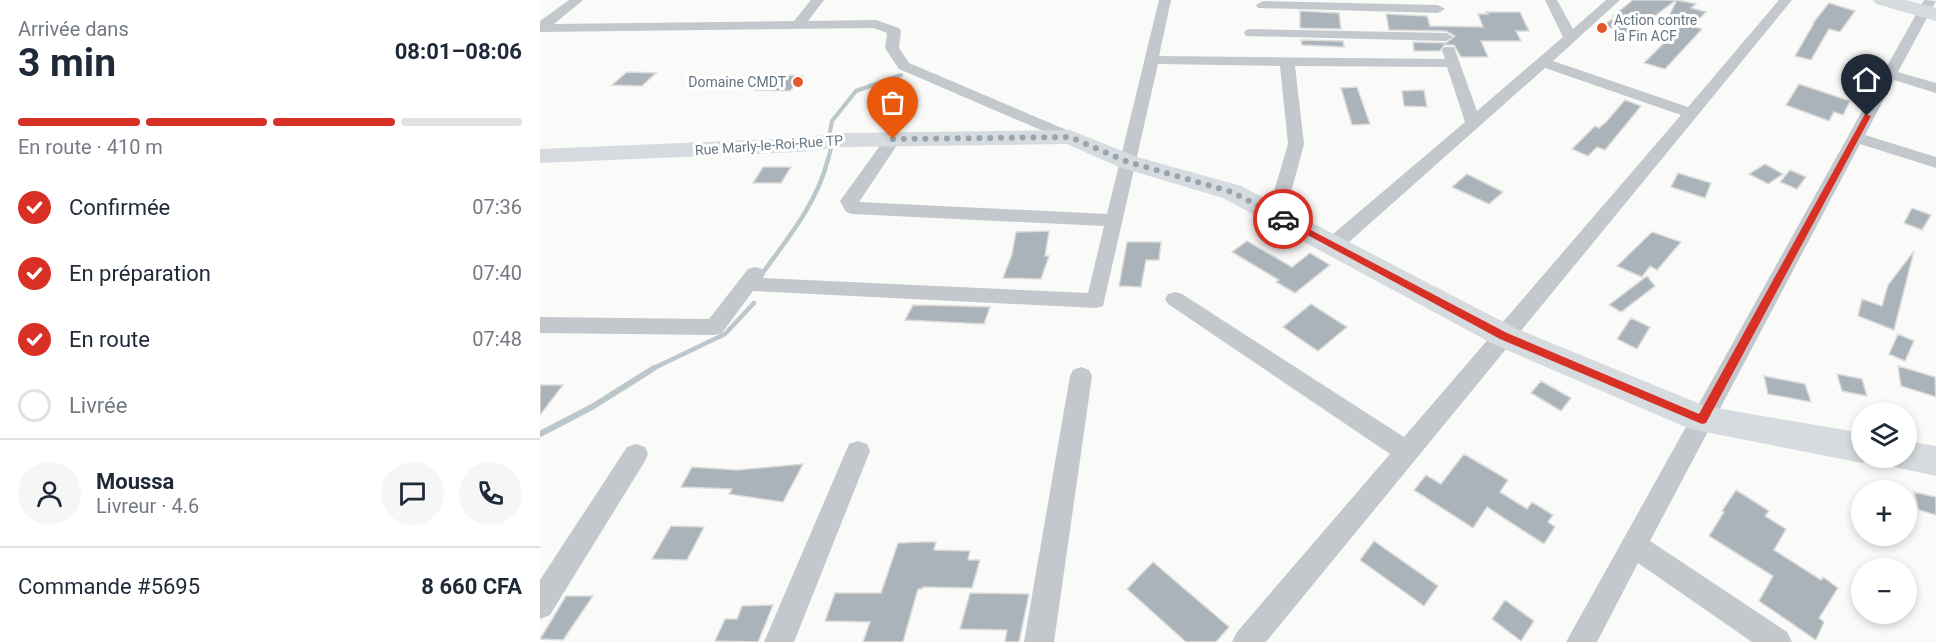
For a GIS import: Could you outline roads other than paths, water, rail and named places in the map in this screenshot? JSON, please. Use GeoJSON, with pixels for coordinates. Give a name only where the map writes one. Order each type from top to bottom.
{"type":"FeatureCollection","features":[{"type":"Feature","properties":{"kind":"main road"},"geometry":{"type":"LineString","coordinates":[[1883,0],[1930,9]]}},
{"type":"Feature","properties":{"kind":"street"},"geometry":{"type":"LineString","coordinates":[[540,28],[577,0]]}},
{"type":"Feature","properties":{"kind":"street"},"geometry":{"type":"LineString","coordinates":[[798,25],[818,0]]}},
{"type":"Feature","properties":{"kind":"street"},"geometry":{"type":"LineString","coordinates":[[540,325],[715,327],[752,279],[1096,301],[1165,0]]}},
{"type":"Feature","properties":{"kind":"street"},"geometry":{"type":"LineString","coordinates":[[1551,0],[1571,38]]}},
{"type":"Feature","properties":{"kind":"street"},"geometry":{"type":"LineString","coordinates":[[1333,245],[1614,0]]}},
{"type":"Feature","properties":{"kind":"street"},"geometry":{"type":"LineString","coordinates":[[1247,642],[1786,0]]}},
{"type":"Feature","properties":{"kind":"street"},"geometry":{"type":"LineString","coordinates":[[1238,61],[1264,2],[1437,5],[1473,123]]}},
{"type":"Feature","properties":{"kind":"street"},"geometry":{"type":"LineString","coordinates":[[1581,642],[1890,74],[1930,9]]}},
{"type":"Feature","properties":{"kind":"street"},"geometry":{"type":"LineString","coordinates":[[540,28],[876,24],[894,31],[892,48],[904,66],[1128,162],[1232,192],[1504,336],[1702,419],[1851,446]]}},
{"type":"Feature","properties":{"kind":"street"},"geometry":{"type":"LineString","coordinates":[[1251,33],[1446,37]]}},
{"type":"Feature","properties":{"kind":"street"},"geometry":{"type":"LineString","coordinates":[[1151,60],[1454,63]]}},
{"type":"Feature","properties":{"kind":"street"},"geometry":{"type":"LineString","coordinates":[[1276,215],[1296,144],[1287,62]]}},
{"type":"Feature","properties":{"kind":"street"},"geometry":{"type":"LineString","coordinates":[[1542,62],[1691,113]]}},
{"type":"Feature","properties":{"kind":"street"},"geometry":{"type":"LineString","coordinates":[[1890,74],[1936,88]]}},
{"type":"Feature","properties":{"kind":"street"},"geometry":{"type":"LineString","coordinates":[[1856,136],[1936,163]]}},
{"type":"Feature","properties":{"kind":"street","name":"Rue Marly-le-Roi-Rue TP"},"geometry":{"type":"LineString","coordinates":[[540,156],[800,145],[843,140],[1070,137]]}},
{"type":"Feature","properties":{"kind":"street"},"geometry":{"type":"LineString","coordinates":[[893,139],[849,201],[852,208],[1114,220]]}},
{"type":"Feature","properties":{"kind":"street"},"geometry":{"type":"LineString","coordinates":[[1175,299],[1407,452]]}},
{"type":"Feature","properties":{"kind":"street"},"geometry":{"type":"LineString","coordinates":[[1039,642],[1081,376]]}},
{"type":"Feature","properties":{"kind":"street"},"geometry":{"type":"LineString","coordinates":[[779,642],[858,451]]}},
{"type":"Feature","properties":{"kind":"street"},"geometry":{"type":"LineString","coordinates":[[540,605],[636,454]]}},
{"type":"Feature","properties":{"kind":"street"},"geometry":{"type":"LineString","coordinates":[[1917,458],[1936,461]]}},
{"type":"Feature","properties":{"kind":"street"},"geometry":{"type":"LineString","coordinates":[[1634,545],[1777,642]]}},
{"type":"Feature","properties":{"kind":"waterway"},"geometry":{"type":"LineString","coordinates":[[829,137],[832,121],[856,91],[901,75]]}},
{"type":"Feature","properties":{"kind":"waterway"},"geometry":{"type":"LineString","coordinates":[[828,160],[831,148]]}},
{"type":"Feature","properties":{"kind":"waterway"},"geometry":{"type":"LineString","coordinates":[[764,271],[793,232],[810,204],[828,159]]}},
{"type":"Feature","properties":{"kind":"waterway"},"geometry":{"type":"LineString","coordinates":[[654,368],[725,334],[754,303]]}},
{"type":"Feature","properties":{"kind":"waterway"},"geometry":{"type":"LineString","coordinates":[[540,434],[592,407],[654,368]]}},
{"type":"Feature","properties":{"kind":"place","name":"Action contre la Fin ACF"},"geometry":{"type":"Point","coordinates":[1602,28]}},
{"type":"Feature","properties":{"kind":"place","name":"Domaine CMDT"},"geometry":{"type":"Point","coordinates":[798,82]}}]}
